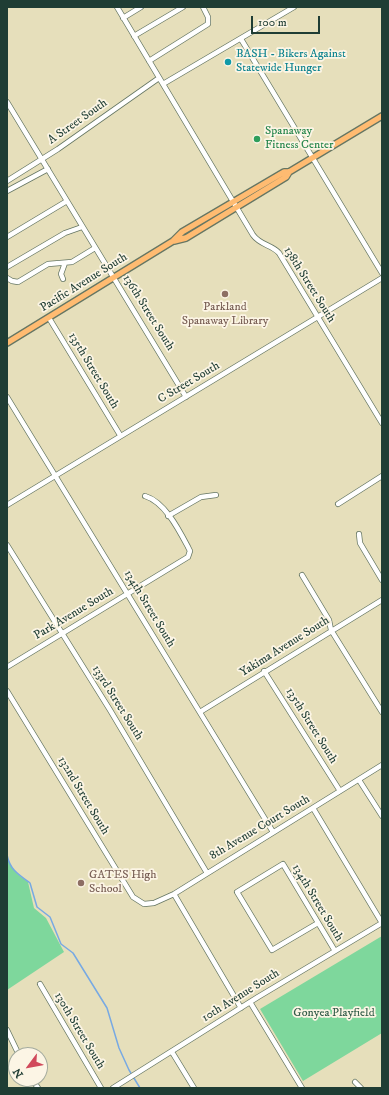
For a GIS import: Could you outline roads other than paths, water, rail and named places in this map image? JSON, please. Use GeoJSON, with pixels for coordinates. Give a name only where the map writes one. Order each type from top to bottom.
{"type":"FeatureCollection","features":[{"type":"Feature","properties":{"kind":"main road","name":"Pacific Avenue South"},"geometry":{"type":"LineString","coordinates":[[7,343],[174,241],[182,232],[284,172],[289,172],[382,116]]}},
{"type":"Feature","properties":{"kind":"main road","name":"Pacific Avenue South"},"geometry":{"type":"LineString","coordinates":[[174,241],[186,238],[286,177],[289,172]]}},
{"type":"Feature","properties":{"kind":"street","name":"138th Street South"},"geometry":{"type":"LineString","coordinates":[[117,7],[255,238],[279,253],[382,423]]}},
{"type":"Feature","properties":{"kind":"street"},"geometry":{"type":"LineString","coordinates":[[123,18],[141,7]]}},
{"type":"Feature","properties":{"kind":"street"},"geometry":{"type":"LineString","coordinates":[[134,36],[183,7]]}},
{"type":"Feature","properties":{"kind":"street"},"geometry":{"type":"LineString","coordinates":[[149,61],[205,27],[209,23],[208,15],[203,7]]}},
{"type":"Feature","properties":{"kind":"street"},"geometry":{"type":"LineString","coordinates":[[163,84],[294,7]]}},
{"type":"Feature","properties":{"kind":"street"},"geometry":{"type":"LineString","coordinates":[[241,39],[382,273]]}},
{"type":"Feature","properties":{"kind":"street","name":"A Street South"},"geometry":{"type":"LineString","coordinates":[[7,181],[159,78]]}},
{"type":"Feature","properties":{"kind":"street","name":"136th Street South"},"geometry":{"type":"LineString","coordinates":[[7,102],[186,397]]}},
{"type":"Feature","properties":{"kind":"street"},"geometry":{"type":"LineString","coordinates":[[7,191],[48,169]]}},
{"type":"Feature","properties":{"kind":"street"},"geometry":{"type":"LineString","coordinates":[[7,237],[67,201]]}},
{"type":"Feature","properties":{"kind":"street"},"geometry":{"type":"LineString","coordinates":[[7,267],[65,233],[82,227]]}},
{"type":"Feature","properties":{"kind":"street"},"geometry":{"type":"LineString","coordinates":[[7,278],[16,282],[48,264],[72,262],[95,248]]}},
{"type":"Feature","properties":{"kind":"street"},"geometry":{"type":"LineString","coordinates":[[63,279],[61,274],[65,263]]}},
{"type":"Feature","properties":{"kind":"street","name":"C Street South"},"geometry":{"type":"LineString","coordinates":[[7,505],[120,435],[186,397],[382,278]]}},
{"type":"Feature","properties":{"kind":"street","name":"135th Street South"},"geometry":{"type":"LineString","coordinates":[[49,318],[120,435]]}},
{"type":"Feature","properties":{"kind":"street","name":"134th Street South"},"geometry":{"type":"LineString","coordinates":[[7,397],[273,832]]}},
{"type":"Feature","properties":{"kind":"street"},"geometry":{"type":"LineString","coordinates":[[338,504],[382,476]]}},
{"type":"Feature","properties":{"kind":"street"},"geometry":{"type":"LineString","coordinates":[[145,496],[158,503],[168,516],[201,497],[216,494]]}},
{"type":"Feature","properties":{"kind":"street","name":"Park Avenue South"},"geometry":{"type":"LineString","coordinates":[[7,667],[185,559],[190,551],[168,516]]}},
{"type":"Feature","properties":{"kind":"street"},"geometry":{"type":"LineString","coordinates":[[359,534],[360,543],[382,580]]}},
{"type":"Feature","properties":{"kind":"street","name":"133rd Street South"},"geometry":{"type":"LineString","coordinates":[[7,545],[134,750],[207,873]]}},
{"type":"Feature","properties":{"kind":"street"},"geometry":{"type":"LineString","coordinates":[[302,575],[329,620],[331,630],[382,712]]}},
{"type":"Feature","properties":{"kind":"street","name":"Yakima Avenue South"},"geometry":{"type":"LineString","coordinates":[[200,712],[264,671],[382,600]]}},
{"type":"Feature","properties":{"kind":"street","name":"135th Street South"},"geometry":{"type":"LineString","coordinates":[[264,671],[340,791]]}},
{"type":"Feature","properties":{"kind":"street","name":"132nd Street South"},"geometry":{"type":"LineString","coordinates":[[7,692],[133,897],[138,902],[147,904]]}},
{"type":"Feature","properties":{"kind":"street","name":"8th Avenue Court South"},"geometry":{"type":"LineString","coordinates":[[147,904],[174,894],[382,765]]}},
{"type":"Feature","properties":{"kind":"street"},"geometry":{"type":"LineString","coordinates":[[359,780],[382,816]]}},
{"type":"Feature","properties":{"kind":"street"},"geometry":{"type":"LineString","coordinates":[[313,808],[382,923]]}},
{"type":"Feature","properties":{"kind":"street","name":"134th Street South"},"geometry":{"type":"LineString","coordinates":[[318,923],[272,950],[237,892],[283,864],[335,951]]}},
{"type":"Feature","properties":{"kind":"street"},"geometry":{"type":"LineString","coordinates":[[174,894],[241,1008]]}},
{"type":"Feature","properties":{"kind":"street","name":"10th Avenue South"},"geometry":{"type":"LineString","coordinates":[[113,1088],[250,1002],[382,923]]}},
{"type":"Feature","properties":{"kind":"street","name":"130th Street South"},"geometry":{"type":"LineString","coordinates":[[40,984],[101,1088]]}},
{"type":"Feature","properties":{"kind":"street"},"geometry":{"type":"LineString","coordinates":[[250,1002],[302,1088]]}},
{"type":"Feature","properties":{"kind":"street"},"geometry":{"type":"LineString","coordinates":[[7,1030],[14,1047]]}},
{"type":"Feature","properties":{"kind":"street"},"geometry":{"type":"LineString","coordinates":[[172,1052],[194,1088]]}},
{"type":"Feature","properties":{"kind":"street"},"geometry":{"type":"LineString","coordinates":[[355,1082],[361,1088]]}},
{"type":"Feature","properties":{"kind":"waterway"},"geometry":{"type":"LineString","coordinates":[[7,855],[10,865],[19,875],[30,883],[37,907],[50,917],[61,944],[73,953],[107,1008],[119,1048],[129,1070],[140,1088]]}},
{"type":"Feature","properties":{"kind":"place","name":"BASH - Bikers Against Statewide Hunger"},"geometry":{"type":"Point","coordinates":[228,62]}},
{"type":"Feature","properties":{"kind":"place","name":"Spanaway Fitness Center"},"geometry":{"type":"Point","coordinates":[257,139]}},
{"type":"Feature","properties":{"kind":"place","name":"Parkland Spanaway Library"},"geometry":{"type":"Point","coordinates":[225,294]}},
{"type":"Feature","properties":{"kind":"place","name":"GATES High School"},"geometry":{"type":"Point","coordinates":[81,883]}},
{"type":"Feature","properties":{"kind":"park label","name":"Gonyea Playfield"},"geometry":{"type":"Point","coordinates":[334,1014]}}]}
